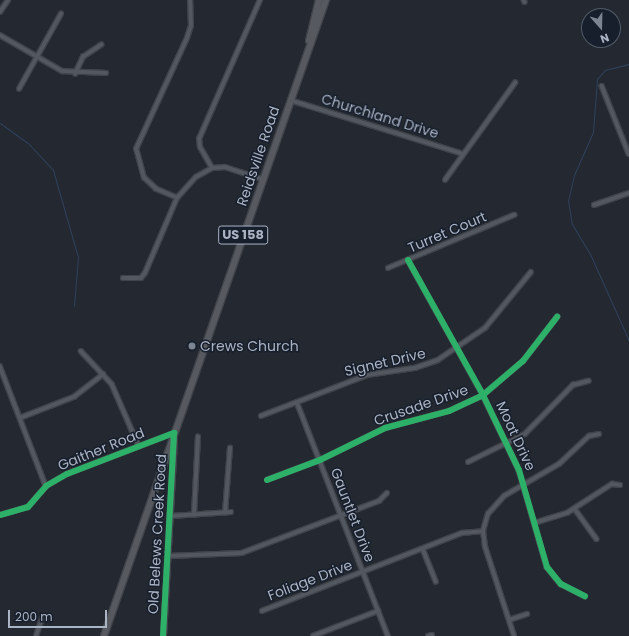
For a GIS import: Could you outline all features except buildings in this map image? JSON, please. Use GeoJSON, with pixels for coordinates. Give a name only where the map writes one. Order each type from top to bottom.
{"type":"FeatureCollection","features":[{"type":"Feature","properties":{"kind":"highway","name":"Reidsville Road"},"geometry":{"type":"LineString","coordinates":[[308,47],[319,0]]}},
{"type":"Feature","properties":{"kind":"highway","name":"Reidsville Road"},"geometry":{"type":"LineString","coordinates":[[104,636],[308,47],[326,0]]}},
{"type":"Feature","properties":{"kind":"street"},"geometry":{"type":"LineString","coordinates":[[0,12],[8,0]]}},
{"type":"Feature","properties":{"kind":"street"},"geometry":{"type":"LineString","coordinates":[[177,198],[156,189],[144,178],[136,149],[187,38],[191,26],[190,0]]}},
{"type":"Feature","properties":{"kind":"street"},"geometry":{"type":"LineString","coordinates":[[212,168],[200,147],[199,139],[260,0]]}},
{"type":"Feature","properties":{"kind":"street"},"geometry":{"type":"LineString","coordinates":[[19,88],[61,14]]}},
{"type":"Feature","properties":{"kind":"street"},"geometry":{"type":"LineString","coordinates":[[0,35],[37,58],[75,74],[106,73]]}},
{"type":"Feature","properties":{"kind":"street"},"geometry":{"type":"LineString","coordinates":[[75,74],[84,57],[100,45]]}},
{"type":"Feature","properties":{"kind":"street"},"geometry":{"type":"LineString","coordinates":[[445,180],[516,83]]}},
{"type":"Feature","properties":{"kind":"street"},"geometry":{"type":"LineString","coordinates":[[602,86],[629,154]]}},
{"type":"Feature","properties":{"kind":"street","name":"Churchland Drive"},"geometry":{"type":"LineString","coordinates":[[290,100],[463,154]]}},
{"type":"Feature","properties":{"kind":"street"},"geometry":{"type":"LineString","coordinates":[[123,278],[141,278],[145,273],[177,198],[184,187],[212,168],[227,168],[262,179]]}},
{"type":"Feature","properties":{"kind":"street"},"geometry":{"type":"LineString","coordinates":[[594,205],[629,193]]}},
{"type":"Feature","properties":{"kind":"street","name":"Turret Court"},"geometry":{"type":"LineString","coordinates":[[388,268],[514,215]]}},
{"type":"Feature","properties":{"kind":"street","name":"Moat Drive"},"geometry":{"type":"LineString","coordinates":[[408,260],[483,395],[507,444],[525,485],[541,554],[551,573],[568,588],[585,596]]}},
{"type":"Feature","properties":{"kind":"street","name":"Signet Drive"},"geometry":{"type":"LineString","coordinates":[[261,416],[366,375],[427,365],[457,349],[485,328],[531,272]]}},
{"type":"Feature","properties":{"kind":"street","name":"Crusade Drive"},"geometry":{"type":"LineString","coordinates":[[267,480],[320,460],[385,428],[449,411],[483,395],[523,361],[558,317]]}},
{"type":"Feature","properties":{"kind":"street"},"geometry":{"type":"LineString","coordinates":[[81,351],[103,374],[118,395],[138,446]]}},
{"type":"Feature","properties":{"kind":"street"},"geometry":{"type":"LineString","coordinates":[[0,366],[46,486]]}},
{"type":"Feature","properties":{"kind":"street"},"geometry":{"type":"LineString","coordinates":[[20,418],[74,397],[103,374]]}},
{"type":"Feature","properties":{"kind":"street"},"geometry":{"type":"LineString","coordinates":[[468,462],[525,434],[573,385],[588,381]]}},
{"type":"Feature","properties":{"kind":"street","name":"Gauntlet Drive"},"geometry":{"type":"LineString","coordinates":[[297,402],[388,636]]}},
{"type":"Feature","properties":{"kind":"street","name":"Gaither Road"},"geometry":{"type":"LineString","coordinates":[[0,515],[28,507],[46,486],[67,474],[174,433]]}},
{"type":"Feature","properties":{"kind":"street","name":"Old Belews Creek Road"},"geometry":{"type":"LineString","coordinates":[[163,636],[171,516],[174,433]]}},
{"type":"Feature","properties":{"kind":"street"},"geometry":{"type":"LineString","coordinates":[[514,636],[485,547],[483,531],[495,504],[559,464],[589,436],[599,434]]}},
{"type":"Feature","properties":{"kind":"street"},"geometry":{"type":"LineString","coordinates":[[194,515],[198,437]]}},
{"type":"Feature","properties":{"kind":"street"},"geometry":{"type":"LineString","coordinates":[[225,513],[230,448]]}},
{"type":"Feature","properties":{"kind":"street"},"geometry":{"type":"LineString","coordinates":[[534,523],[575,509],[612,484],[620,485]]}},
{"type":"Feature","properties":{"kind":"street"},"geometry":{"type":"LineString","coordinates":[[168,556],[242,553],[379,500],[387,493]]}},
{"type":"Feature","properties":{"kind":"street"},"geometry":{"type":"LineString","coordinates":[[575,509],[597,539]]}},
{"type":"Feature","properties":{"kind":"street"},"geometry":{"type":"LineString","coordinates":[[171,516],[231,512]]}},
{"type":"Feature","properties":{"kind":"street","name":"Foliage Drive"},"geometry":{"type":"LineString","coordinates":[[262,611],[456,536],[483,531]]}},
{"type":"Feature","properties":{"kind":"street"},"geometry":{"type":"LineString","coordinates":[[423,549],[436,582]]}},
{"type":"Feature","properties":{"kind":"street"},"geometry":{"type":"LineString","coordinates":[[313,636],[378,611]]}},
{"type":"Feature","properties":{"kind":"street"},"geometry":{"type":"LineString","coordinates":[[509,620],[527,614]]}},
{"type":"Feature","properties":{"kind":"street"},"geometry":{"type":"LineString","coordinates":[[36,636],[42,620]]}},
{"type":"Feature","properties":{"kind":"waterway"},"geometry":{"type":"LineString","coordinates":[[629,64],[605,70],[597,79],[593,132],[574,175],[568,200],[572,224],[591,256],[629,341]]}},
{"type":"Feature","properties":{"kind":"waterway"},"geometry":{"type":"LineString","coordinates":[[0,123],[28,143],[53,170],[78,257],[74,306]]}},
{"type":"Feature","properties":{"kind":"cycle path"},"geometry":{"type":"LineString","coordinates":[[408,260],[483,395],[519,470],[547,567],[561,584],[585,596]]}},
{"type":"Feature","properties":{"kind":"cycle path"},"geometry":{"type":"LineString","coordinates":[[267,480],[320,460],[385,428],[449,411],[483,395],[523,361],[557,317]]}},
{"type":"Feature","properties":{"kind":"cycle path"},"geometry":{"type":"LineString","coordinates":[[0,515],[28,507],[46,486],[67,474],[174,433],[163,636]]}},
{"type":"Feature","properties":{"kind":"place","name":"Crews Church"},"geometry":{"type":"Point","coordinates":[192,346]}}]}
